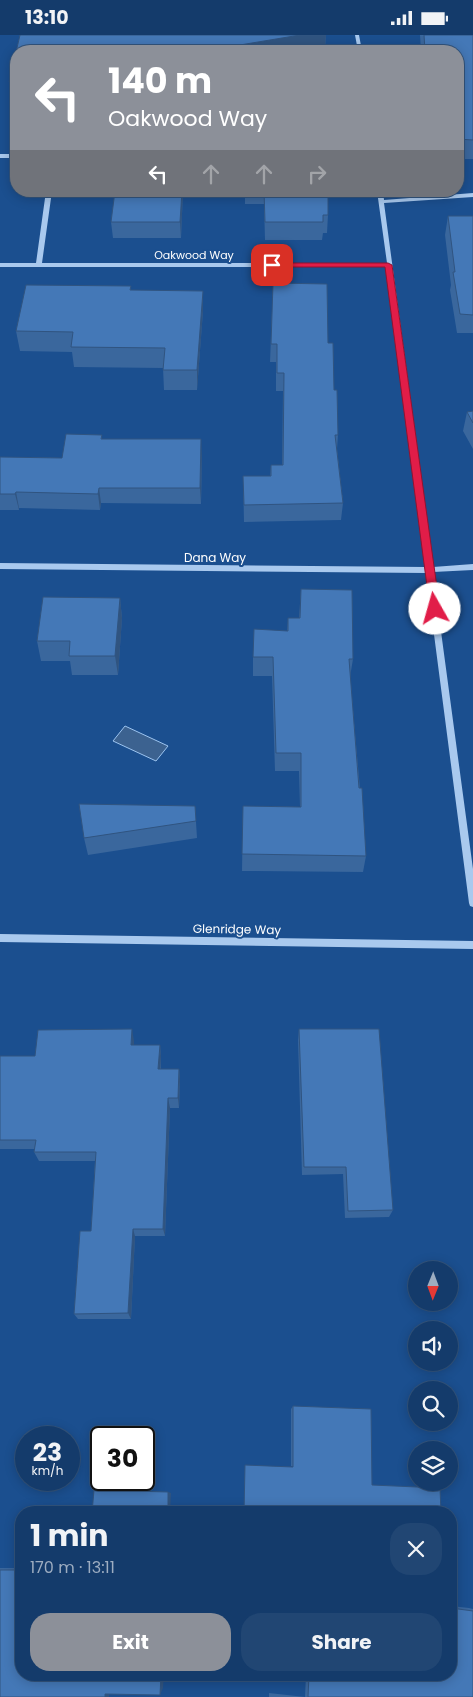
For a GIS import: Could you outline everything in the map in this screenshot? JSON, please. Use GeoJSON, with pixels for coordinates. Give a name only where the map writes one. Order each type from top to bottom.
{"type":"FeatureCollection","features":[{"type":"Feature","properties":{"kind":"street"},"geometry":{"type":"LineString","coordinates":[[39,265],[48,197]]}},
{"type":"Feature","properties":{"kind":"street"},"geometry":{"type":"LineString","coordinates":[[380,197],[473,903]]}},
{"type":"Feature","properties":{"kind":"street"},"geometry":{"type":"LineString","coordinates":[[381,203],[450,197]]}},
{"type":"Feature","properties":{"kind":"street","name":"Oakwood Way"},"geometry":{"type":"LineString","coordinates":[[0,265],[388,265]]}},
{"type":"Feature","properties":{"kind":"street","name":"Dana Way"},"geometry":{"type":"LineString","coordinates":[[0,567],[430,570],[473,567]]}},
{"type":"Feature","properties":{"kind":"street","name":"Glenridge Way"},"geometry":{"type":"LineString","coordinates":[[0,938],[473,945]]}},
{"type":"Feature","properties":{"kind":"water"},"geometry":{"type":"Polygon","coordinates":[[[125,726],[168,746],[156,761],[113,741],[125,726]]]}},
{"type":"Feature","properties":{"kind":"building"},"geometry":{"type":"Polygon","coordinates":[[[20,35],[300,35],[240,45],[18,45],[20,35]]]}},
{"type":"Feature","properties":{"kind":"building"},"geometry":{"type":"Polygon","coordinates":[[[424,35],[473,35],[473,140],[464,139],[464,45],[425,45],[424,35]]]}},
{"type":"Feature","properties":{"kind":"building"},"geometry":{"type":"Polygon","coordinates":[[[114,197],[182,197],[180,222],[111,222],[114,197]]]}},
{"type":"Feature","properties":{"kind":"building"},"geometry":{"type":"Polygon","coordinates":[[[264,197],[328,197],[328,215],[323,215],[323,222],[265,222],[264,197]]]}},
{"type":"Feature","properties":{"kind":"building"},"geometry":{"type":"Polygon","coordinates":[[[448,216],[473,216],[473,315],[460,314],[453,272],[455,272],[448,216]]]}},
{"type":"Feature","properties":{"kind":"building"},"geometry":{"type":"Polygon","coordinates":[[[273,283],[327,284],[328,343],[333,343],[334,390],[337,390],[338,435],[335,435],[343,503],[244,505],[243,476],[271,476],[271,465],[283,465],[284,373],[277,373],[277,344],[271,344],[273,283]]]}},
{"type":"Feature","properties":{"kind":"building"},"geometry":{"type":"Polygon","coordinates":[[[26,285],[131,286],[130,290],[203,291],[197,370],[163,370],[165,348],[71,347],[73,332],[16,331],[26,285]]]}},
{"type":"Feature","properties":{"kind":"building"},"geometry":{"type":"Polygon","coordinates":[[[473,411],[473,423],[467,412],[473,411]]]}},
{"type":"Feature","properties":{"kind":"building"},"geometry":{"type":"Polygon","coordinates":[[[66,434],[102,435],[101,439],[201,439],[200,488],[99,488],[98,494],[16,492],[15,494],[0,494],[0,457],[62,458],[66,434]]]}},
{"type":"Feature","properties":{"kind":"building"},"geometry":{"type":"Polygon","coordinates":[[[301,589],[352,590],[353,659],[349,659],[359,788],[362,788],[366,856],[242,854],[243,806],[301,807],[301,753],[276,753],[273,657],[253,657],[254,629],[288,631],[288,618],[300,618],[301,589]]]}},
{"type":"Feature","properties":{"kind":"building"},"geometry":{"type":"Polygon","coordinates":[[[43,597],[120,598],[115,656],[69,656],[70,641],[37,641],[43,597]]]}},
{"type":"Feature","properties":{"kind":"building"},"geometry":{"type":"Polygon","coordinates":[[[79,804],[195,806],[196,821],[84,838],[79,804]]]}},
{"type":"Feature","properties":{"kind":"building"},"geometry":{"type":"Polygon","coordinates":[[[132,1029],[131,1045],[160,1045],[158,1069],[179,1069],[178,1098],[168,1098],[163,1229],[133,1229],[128,1313],[74,1314],[80,1231],[91,1231],[96,1152],[34,1152],[36,1140],[0,1140],[0,1056],[35,1056],[38,1030],[132,1029]]]}},
{"type":"Feature","properties":{"kind":"building"},"geometry":{"type":"Polygon","coordinates":[[[299,1029],[379,1029],[393,1210],[348,1211],[346,1167],[304,1167],[299,1029]]]}},
{"type":"Feature","properties":{"kind":"building"},"geometry":{"type":"Polygon","coordinates":[[[293,1406],[371,1409],[372,1485],[408,1487],[408,1491],[440,1491],[441,1506],[244,1506],[245,1465],[293,1467],[293,1406]]]}},
{"type":"Feature","properties":{"kind":"building"},"geometry":{"type":"Polygon","coordinates":[[[94,1491],[168,1492],[168,1506],[93,1506],[94,1491]]]}},
{"type":"Feature","properties":{"kind":"building"},"geometry":{"type":"Polygon","coordinates":[[[0,1570],[15,1570],[15,1681],[161,1681],[160,1695],[105,1694],[105,1697],[0,1697],[0,1570]]]}},
{"type":"Feature","properties":{"kind":"building"},"geometry":{"type":"Polygon","coordinates":[[[457,1609],[473,1611],[473,1697],[308,1697],[309,1681],[457,1681],[457,1609]]]}},
{"type":"Feature","properties":{"kind":"route"},"geometry":{"type":"LineString","coordinates":[[272,265],[388,265],[435,609]]}}]}
